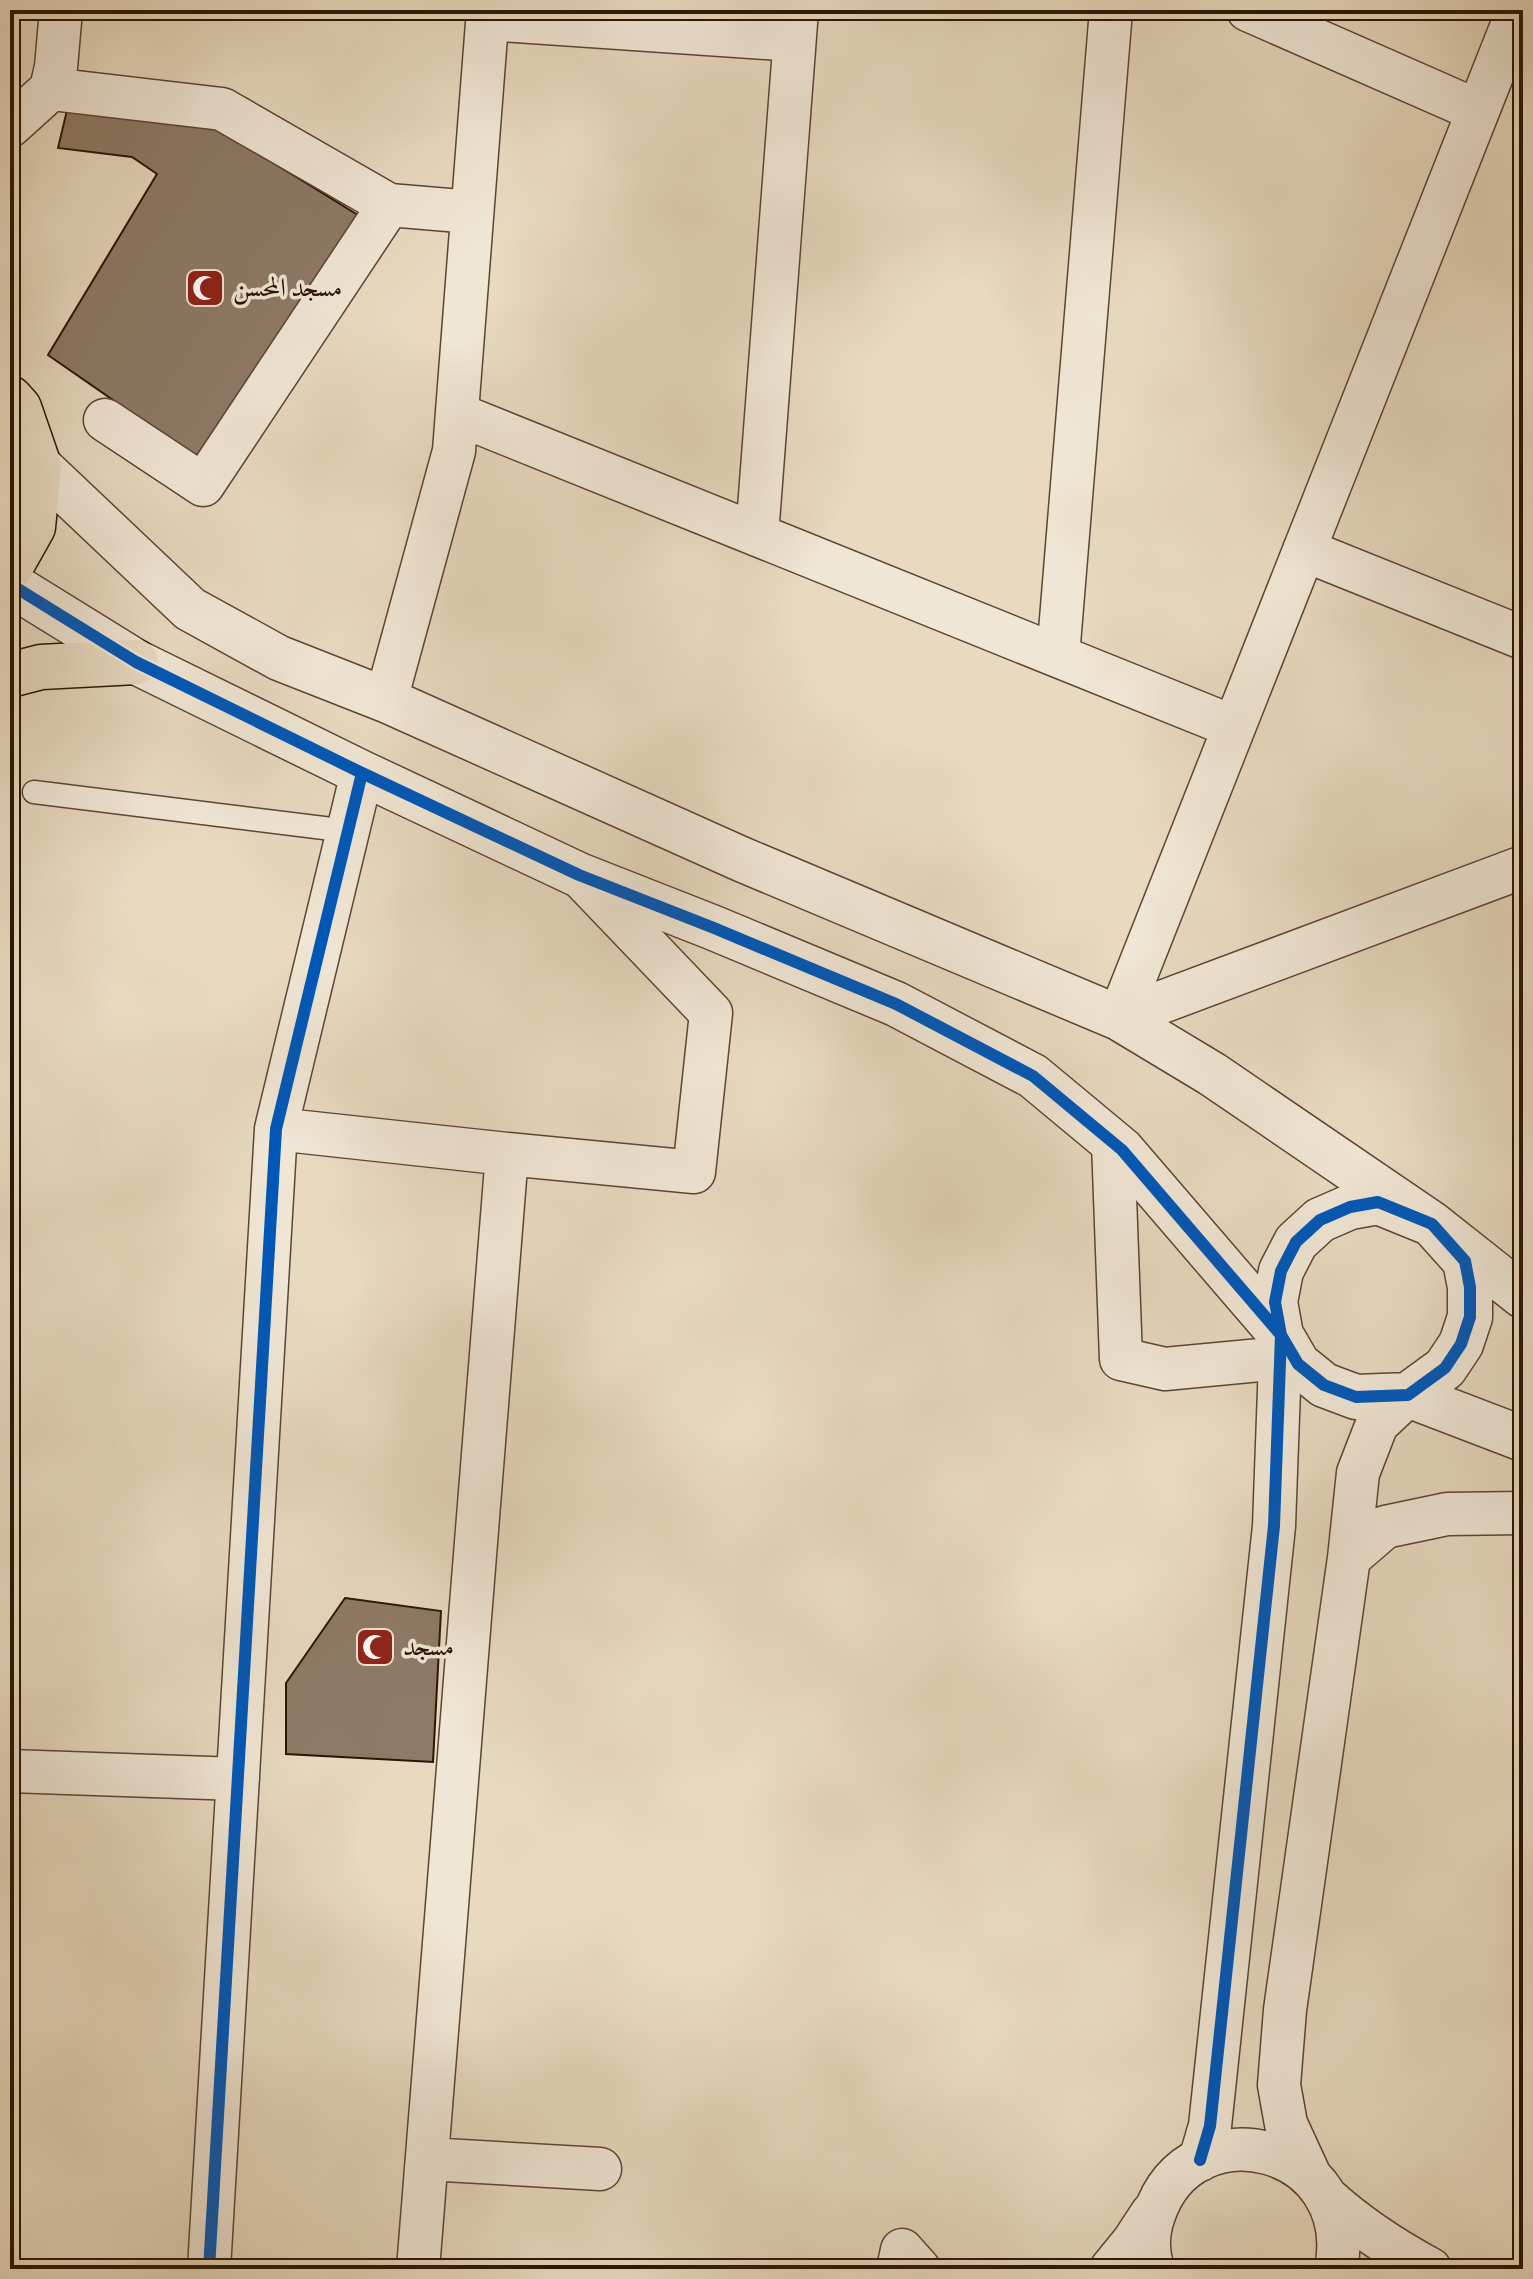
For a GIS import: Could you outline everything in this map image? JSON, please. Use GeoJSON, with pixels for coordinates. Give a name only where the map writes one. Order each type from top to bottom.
{"type":"FeatureCollection","features":[{"type":"Feature","properties":{"kind":"main road"},"geometry":{"type":"LineString","coordinates":[[10,398],[19,408],[39,466],[33,527],[10,568]]}},
{"type":"Feature","properties":{"kind":"main road"},"geometry":{"type":"LineString","coordinates":[[10,675],[41,667],[136,662]]}},
{"type":"Feature","properties":{"kind":"street"},"geometry":{"type":"LineString","coordinates":[[10,126],[51,89],[61,10]]}},
{"type":"Feature","properties":{"kind":"street"},"geometry":{"type":"LineString","coordinates":[[1058,656],[1111,10]]}},
{"type":"Feature","properties":{"kind":"street"},"geometry":{"type":"LineString","coordinates":[[1248,10],[1478,111]]}},
{"type":"Feature","properties":{"kind":"street"},"geometry":{"type":"LineString","coordinates":[[1119,1018],[1518,10]]}},
{"type":"Feature","properties":{"kind":"street"},"geometry":{"type":"LineString","coordinates":[[386,700],[454,451],[488,14],[796,25],[757,535]]}},
{"type":"Feature","properties":{"kind":"street"},"geometry":{"type":"LineString","coordinates":[[51,89],[222,109],[389,205],[472,212]]}},
{"type":"Feature","properties":{"kind":"street"},"geometry":{"type":"LineString","coordinates":[[105,420],[203,485],[389,205]]}},
{"type":"Feature","properties":{"kind":"street"},"geometry":{"type":"LineString","coordinates":[[457,414],[1234,727]]}},
{"type":"Feature","properties":{"kind":"street"},"geometry":{"type":"LineString","coordinates":[[39,466],[190,609],[279,658],[386,700],[741,859],[1119,1018],[1212,1074],[1432,1224],[1523,1296]]}},
{"type":"Feature","properties":{"kind":"street"},"geometry":{"type":"LineString","coordinates":[[1304,550],[1523,638]]}},
{"type":"Feature","properties":{"kind":"street"},"geometry":{"type":"LineString","coordinates":[[10,584],[136,662],[362,773],[579,875],[896,1004],[1033,1076],[1113,1143],[1281,1346],[1324,1385],[1356,1397],[1408,1395],[1523,1439]]}},
{"type":"Feature","properties":{"kind":"street"},"geometry":{"type":"LineString","coordinates":[[209,2269],[276,1129],[362,773]]}},
{"type":"Feature","properties":{"kind":"street"},"geometry":{"type":"LineString","coordinates":[[1119,1018],[1523,867]]}},
{"type":"Feature","properties":{"kind":"street"},"geometry":{"type":"LineString","coordinates":[[276,1129],[694,1172],[711,1013],[579,875]]}},
{"type":"Feature","properties":{"kind":"street"},"geometry":{"type":"LineString","coordinates":[[1113,1143],[1121,1359],[1165,1369],[1281,1346]]}},
{"type":"Feature","properties":{"kind":"street"},"geometry":{"type":"LineString","coordinates":[[418,2269],[507,1154]]}},
{"type":"Feature","properties":{"kind":"street"},"geometry":{"type":"LineString","coordinates":[[1200,2160],[1210,2126],[1274,1526],[1281,1346],[1275,1302],[1281,1271],[1296,1242],[1320,1220],[1350,1207],[1378,1202],[1432,1224],[1465,1261],[1470,1287],[1470,1317],[1461,1344],[1445,1368],[1408,1395],[1377,1424],[1358,1473],[1349,1558],[1285,2010],[1279,2085],[1286,2124],[1337,2220],[1340,2247],[1336,2269]]}},
{"type":"Feature","properties":{"kind":"street"},"geometry":{"type":"LineString","coordinates":[[1349,1558],[1385,1527],[1447,1514],[1523,1513]]}},
{"type":"Feature","properties":{"kind":"street"},"geometry":{"type":"LineString","coordinates":[[10,1771],[238,1779]]}},
{"type":"Feature","properties":{"kind":"street"},"geometry":{"type":"LineString","coordinates":[[1111,2269],[1176,2177],[1200,2160],[1228,2151],[1257,2150],[1285,2158],[1351,2220],[1430,2269]]}},
{"type":"Feature","properties":{"kind":"street"},"geometry":{"type":"LineString","coordinates":[[427,2159],[600,2169]]}},
{"type":"Feature","properties":{"kind":"street"},"geometry":{"type":"LineString","coordinates":[[1153,2269],[1150,2229],[1159,2201]]}},
{"type":"Feature","properties":{"kind":"street"},"geometry":{"type":"LineString","coordinates":[[898,2269],[902,2250],[919,2269]]}},
{"type":"Feature","properties":{"kind":"lane"},"geometry":{"type":"LineString","coordinates":[[34,792],[348,831]]}},
{"type":"Feature","properties":{"kind":"building","name":"مسجد المحسن"},"geometry":{"type":"Polygon","coordinates":[[[68,106],[209,123],[366,220],[204,463],[48,355],[157,174],[132,157],[58,148],[68,106]]]}},
{"type":"Feature","properties":{"kind":"building","name":"مسجد"},"geometry":{"type":"Polygon","coordinates":[[[345,1598],[441,1611],[433,1762],[286,1754],[286,1683],[345,1598]]]}},
{"type":"Feature","properties":{"kind":"cycle path"},"geometry":{"type":"LineString","coordinates":[[10,584],[136,662],[362,773],[579,875],[896,1004],[1033,1076],[1122,1150],[1281,1335],[1298,1364],[1324,1385],[1356,1397],[1408,1395],[1445,1368],[1461,1344],[1470,1317],[1470,1287],[1465,1261],[1432,1224],[1378,1202],[1350,1207],[1320,1220],[1296,1242],[1281,1271],[1275,1302],[1281,1335],[1274,1526],[1210,2126],[1200,2160]]}},
{"type":"Feature","properties":{"kind":"cycle path"},"geometry":{"type":"LineString","coordinates":[[209,2269],[276,1129],[362,773]]}},
{"type":"Feature","properties":{"kind":"place","name":"مسجد المحسن"},"geometry":{"type":"Point","coordinates":[205,288]}},
{"type":"Feature","properties":{"kind":"place","name":"مسجد"},"geometry":{"type":"Point","coordinates":[375,1647]}}]}
